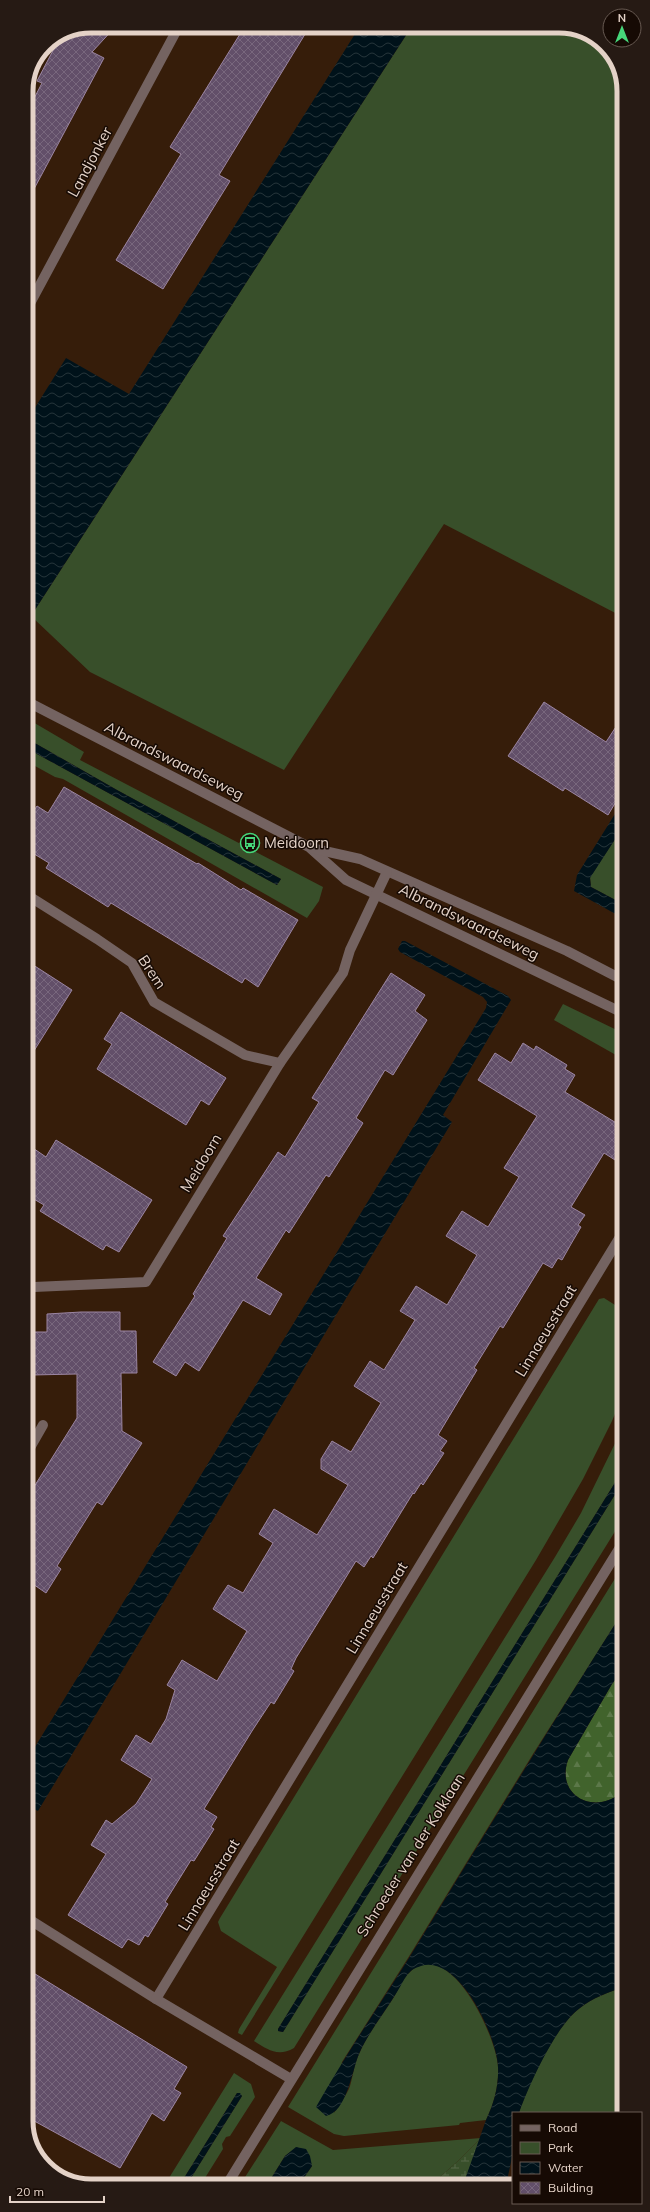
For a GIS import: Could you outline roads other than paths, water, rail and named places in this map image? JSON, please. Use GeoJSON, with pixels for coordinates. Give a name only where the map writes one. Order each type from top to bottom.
{"type":"FeatureCollection","features":[{"type":"Feature","properties":{"kind":"street","name":"Landjonker"},"geometry":{"type":"LineString","coordinates":[[33,298],[175,33]]}},
{"type":"Feature","properties":{"kind":"street","name":"Albrandswaardseweg"},"geometry":{"type":"LineString","coordinates":[[33,705],[309,847],[360,859],[567,951],[617,977]]}},
{"type":"Feature","properties":{"kind":"street","name":"Albrandswaardseweg"},"geometry":{"type":"LineString","coordinates":[[309,847],[346,880],[617,1010]]}},
{"type":"Feature","properties":{"kind":"street","name":"Meidoorn"},"geometry":{"type":"LineString","coordinates":[[33,1287],[146,1282],[280,1063],[343,974],[350,950],[387,872]]}},
{"type":"Feature","properties":{"kind":"street","name":"Brem"},"geometry":{"type":"LineString","coordinates":[[33,898],[97,939],[132,964],[154,1002],[245,1055],[280,1063]]}},
{"type":"Feature","properties":{"kind":"street","name":"Linnaeusstraat"},"geometry":{"type":"LineString","coordinates":[[156,1999],[617,1242]]}},
{"type":"Feature","properties":{"kind":"street"},"geometry":{"type":"LineString","coordinates":[[33,1442],[43,1425]]}},
{"type":"Feature","properties":{"kind":"street","name":"Schroeder van der Kolklaan"},"geometry":{"type":"LineString","coordinates":[[230,2179],[617,1552]]}},
{"type":"Feature","properties":{"kind":"street"},"geometry":{"type":"LineString","coordinates":[[33,1922],[156,1999],[291,2079]]}},
{"type":"Feature","properties":{"kind":"water"},"geometry":{"type":"Polygon","coordinates":[[[356,33],[407,33],[33,613],[33,411],[66,358],[129,394],[356,33]]]}},
{"type":"Feature","properties":{"kind":"water"},"geometry":{"type":"Polygon","coordinates":[[[33,742],[117,790],[281,879],[277,885],[33,752],[33,742]]]}},
{"type":"Feature","properties":{"kind":"water"},"geometry":{"type":"Polygon","coordinates":[[[617,811],[617,836],[590,878],[591,887],[617,901],[617,915],[574,891],[577,875],[617,811]]]}},
{"type":"Feature","properties":{"kind":"water"},"geometry":{"type":"Polygon","coordinates":[[[402,941],[405,941],[508,996],[511,1000],[443,1115],[452,1122],[38,1811],[33,1809],[33,1750],[486,1008],[487,1002],[483,997],[400,952],[398,949],[402,941]]]}},
{"type":"Feature","properties":{"kind":"water"},"geometry":{"type":"Polygon","coordinates":[[[617,1479],[617,1491],[283,2032],[278,2031],[617,1479]]]}},
{"type":"Feature","properties":{"kind":"water"},"geometry":{"type":"Polygon","coordinates":[[[617,1621],[617,1677],[568,1760],[566,1773],[567,1784],[573,1793],[581,1799],[591,1802],[602,1802],[617,1795],[617,1989],[595,1998],[571,2016],[544,2056],[529,2087],[519,2112],[512,2112],[512,2158],[509,2179],[465,2179],[494,2101],[498,2081],[498,2067],[491,2037],[483,2019],[462,1985],[449,1972],[435,1966],[421,1966],[415,1968],[408,1974],[363,2046],[356,2061],[348,2090],[339,2107],[333,2113],[326,2116],[316,2107],[617,1621]]]}},
{"type":"Feature","properties":{"kind":"water"},"geometry":{"type":"Polygon","coordinates":[[[237,2093],[240,2093],[242,2096],[190,2179],[183,2179],[237,2093]]]}},
{"type":"Feature","properties":{"kind":"water"},"geometry":{"type":"Polygon","coordinates":[[[296,2147],[306,2149],[310,2156],[312,2166],[303,2179],[271,2179],[285,2156],[296,2147]]]}},
{"type":"Feature","properties":{"kind":"place","name":"Meidoorn"},"geometry":{"type":"Point","coordinates":[250,843]}}]}
